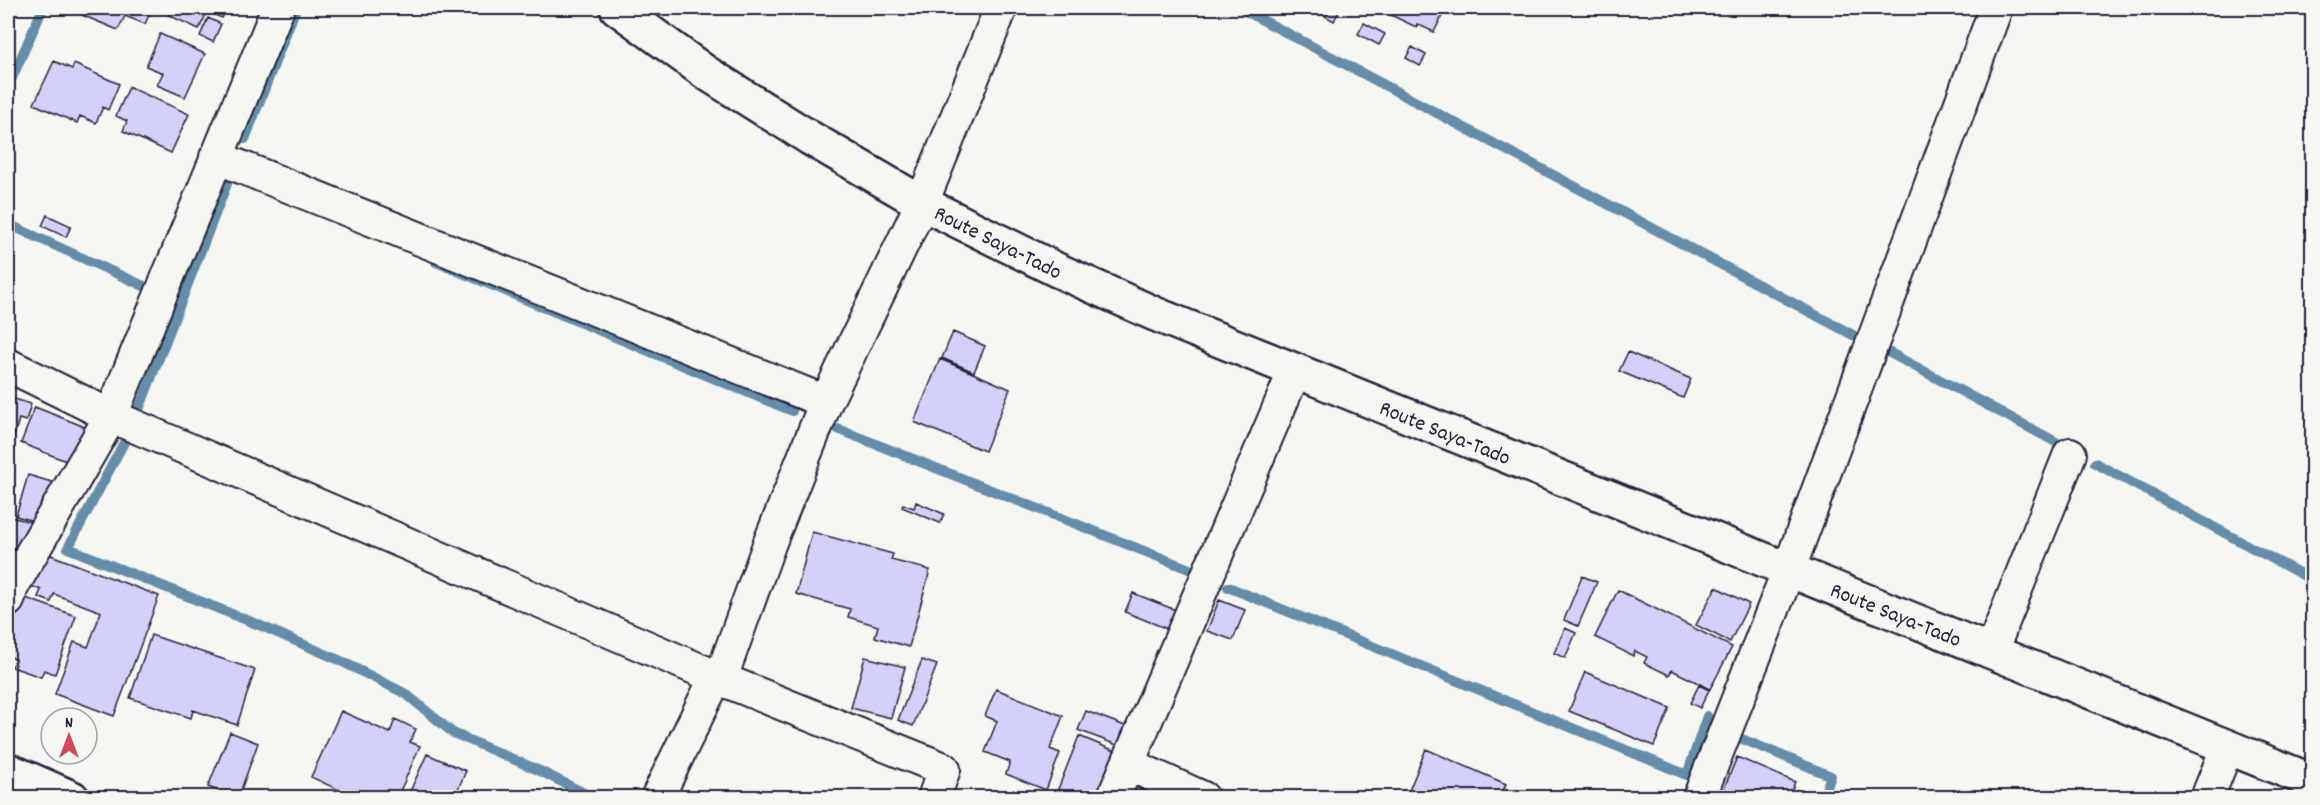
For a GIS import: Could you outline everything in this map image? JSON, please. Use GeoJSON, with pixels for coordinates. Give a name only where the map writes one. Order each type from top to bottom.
{"type":"FeatureCollection","features":[{"type":"Feature","properties":{"kind":"main road","name":"Route Saya-Tado"},"geometry":{"type":"LineString","coordinates":[[617,8],[705,72],[810,138],[922,203],[1066,275],[1155,314],[2313,781]]}},
{"type":"Feature","properties":{"kind":"main road"},"geometry":{"type":"LineString","coordinates":[[8,770],[72,798]]}},
{"type":"Feature","properties":{"kind":"street"},"geometry":{"type":"LineString","coordinates":[[9,591],[111,416],[278,8]]}},
{"type":"Feature","properties":{"kind":"street"},"geometry":{"type":"LineString","coordinates":[[657,798],[718,677],[826,402],[922,203],[1001,8]]}},
{"type":"Feature","properties":{"kind":"street"},"geometry":{"type":"LineString","coordinates":[[1699,798],[1789,569],[1996,8]]}},
{"type":"Feature","properties":{"kind":"street"},"geometry":{"type":"LineString","coordinates":[[216,157],[826,402]]}},
{"type":"Feature","properties":{"kind":"street"},"geometry":{"type":"LineString","coordinates":[[8,365],[111,416],[718,677],[944,769],[934,798]]}},
{"type":"Feature","properties":{"kind":"street"},"geometry":{"type":"LineString","coordinates":[[1113,798],[1295,370]]}},
{"type":"Feature","properties":{"kind":"street"},"geometry":{"type":"LineString","coordinates":[[1991,652],[2070,454]]}},
{"type":"Feature","properties":{"kind":"street"},"geometry":{"type":"LineString","coordinates":[[2207,798],[2227,748]]}},
{"type":"Feature","properties":{"kind":"street"},"geometry":{"type":"LineString","coordinates":[[1128,764],[1203,798]]}},
{"type":"Feature","properties":{"kind":"building"},"geometry":{"type":"Polygon","coordinates":[[[85,8],[152,8],[145,24],[125,16],[118,30],[82,15],[85,8]]]}},
{"type":"Feature","properties":{"kind":"building"},"geometry":{"type":"Polygon","coordinates":[[[172,8],[209,8],[199,29],[168,15],[172,8]]]}},
{"type":"Feature","properties":{"kind":"building"},"geometry":{"type":"Polygon","coordinates":[[[213,8],[227,8],[222,18],[210,13],[213,8]]]}},
{"type":"Feature","properties":{"kind":"building"},"geometry":{"type":"Polygon","coordinates":[[[1311,8],[1337,8],[1340,9],[1334,21],[1311,8]]]}},
{"type":"Feature","properties":{"kind":"building"},"geometry":{"type":"Polygon","coordinates":[[[1379,8],[1446,8],[1434,32],[1417,24],[1416,27],[1379,8]]]}},
{"type":"Feature","properties":{"kind":"building"},"geometry":{"type":"Polygon","coordinates":[[[208,18],[221,24],[213,42],[200,36],[208,18]]]}},
{"type":"Feature","properties":{"kind":"building"},"geometry":{"type":"Polygon","coordinates":[[[1364,23],[1385,34],[1379,45],[1358,34],[1364,23]]]}},
{"type":"Feature","properties":{"kind":"building"},"geometry":{"type":"Polygon","coordinates":[[[160,34],[205,54],[185,97],[157,85],[163,73],[146,66],[160,34]]]}},
{"type":"Feature","properties":{"kind":"building"},"geometry":{"type":"Polygon","coordinates":[[[1412,47],[1426,55],[1420,66],[1406,58],[1412,47]]]}},
{"type":"Feature","properties":{"kind":"building"},"geometry":{"type":"Polygon","coordinates":[[[54,61],[72,69],[74,64],[119,84],[108,110],[103,107],[96,123],[80,116],[77,123],[34,104],[54,61]]]}},
{"type":"Feature","properties":{"kind":"building"},"geometry":{"type":"Polygon","coordinates":[[[129,87],[189,114],[171,153],[123,131],[127,121],[116,116],[129,87]]]}},
{"type":"Feature","properties":{"kind":"building"},"geometry":{"type":"Polygon","coordinates":[[[47,215],[71,226],[66,237],[42,226],[47,215]]]}},
{"type":"Feature","properties":{"kind":"building"},"geometry":{"type":"Polygon","coordinates":[[[953,332],[985,346],[974,372],[942,358],[953,332]]]}},
{"type":"Feature","properties":{"kind":"building"},"geometry":{"type":"Polygon","coordinates":[[[1628,352],[1691,379],[1683,398],[1619,371],[1628,352]]]}},
{"type":"Feature","properties":{"kind":"building"},"geometry":{"type":"Polygon","coordinates":[[[940,359],[1010,389],[985,451],[914,422],[940,359]]]}},
{"type":"Feature","properties":{"kind":"building"},"geometry":{"type":"Polygon","coordinates":[[[8,397],[31,404],[26,421],[19,419],[8,457],[8,397]]]}},
{"type":"Feature","properties":{"kind":"building"},"geometry":{"type":"Polygon","coordinates":[[[35,407],[85,427],[71,463],[21,443],[35,407]]]}},
{"type":"Feature","properties":{"kind":"building"},"geometry":{"type":"Polygon","coordinates":[[[28,475],[55,483],[38,522],[16,516],[28,475]]]}},
{"type":"Feature","properties":{"kind":"building"},"geometry":{"type":"Polygon","coordinates":[[[916,502],[944,514],[940,523],[902,507],[903,504],[914,508],[916,502]]]}},
{"type":"Feature","properties":{"kind":"building"},"geometry":{"type":"Polygon","coordinates":[[[10,517],[32,522],[20,562],[8,558],[10,517]]]}},
{"type":"Feature","properties":{"kind":"building"},"geometry":{"type":"Polygon","coordinates":[[[812,532],[893,554],[891,560],[930,570],[909,647],[875,637],[878,626],[848,617],[850,609],[796,594],[812,532]]]}},
{"type":"Feature","properties":{"kind":"building"},"geometry":{"type":"Polygon","coordinates":[[[43,552],[159,596],[114,716],[99,710],[99,706],[87,706],[55,694],[74,642],[88,647],[101,612],[54,594],[51,602],[38,597],[41,590],[31,586],[43,552]]]}},
{"type":"Feature","properties":{"kind":"building"},"geometry":{"type":"Polygon","coordinates":[[[1582,576],[1597,582],[1578,626],[1564,620],[1582,576]]]}},
{"type":"Feature","properties":{"kind":"building"},"geometry":{"type":"Polygon","coordinates":[[[1716,587],[1749,604],[1730,642],[1696,625],[1716,587]]]}},
{"type":"Feature","properties":{"kind":"building"},"geometry":{"type":"Polygon","coordinates":[[[1618,590],[1732,647],[1710,689],[1672,670],[1669,675],[1644,663],[1647,657],[1635,651],[1633,656],[1595,637],[1618,590]]]}},
{"type":"Feature","properties":{"kind":"building"},"geometry":{"type":"Polygon","coordinates":[[[1133,593],[1178,611],[1170,630],[1125,612],[1133,593]]]}},
{"type":"Feature","properties":{"kind":"building"},"geometry":{"type":"Polygon","coordinates":[[[23,597],[76,616],[55,674],[44,670],[41,677],[12,667],[15,659],[8,656],[8,638],[23,597]]]}},
{"type":"Feature","properties":{"kind":"building"},"geometry":{"type":"Polygon","coordinates":[[[1219,600],[1245,610],[1233,640],[1207,631],[1219,600]]]}},
{"type":"Feature","properties":{"kind":"building"},"geometry":{"type":"Polygon","coordinates":[[[1565,628],[1576,633],[1565,658],[1554,653],[1565,628]]]}},
{"type":"Feature","properties":{"kind":"building"},"geometry":{"type":"Polygon","coordinates":[[[151,635],[255,670],[237,725],[193,710],[191,718],[130,698],[151,635]]]}},
{"type":"Feature","properties":{"kind":"building"},"geometry":{"type":"Polygon","coordinates":[[[865,657],[905,667],[891,718],[851,708],[865,657]]]}},
{"type":"Feature","properties":{"kind":"building"},"geometry":{"type":"Polygon","coordinates":[[[922,660],[937,665],[913,726],[898,720],[922,660]]]}},
{"type":"Feature","properties":{"kind":"building"},"geometry":{"type":"Polygon","coordinates":[[[1585,672],[1670,708],[1654,746],[1569,711],[1585,672]]]}},
{"type":"Feature","properties":{"kind":"building"},"geometry":{"type":"Polygon","coordinates":[[[1699,685],[1709,690],[1700,708],[1690,703],[1699,685]]]}},
{"type":"Feature","properties":{"kind":"building"},"geometry":{"type":"Polygon","coordinates":[[[996,689],[1063,716],[1050,749],[1060,753],[1046,790],[1006,774],[1010,762],[985,752],[997,721],[985,716],[996,689]]]}},
{"type":"Feature","properties":{"kind":"building"},"geometry":{"type":"Polygon","coordinates":[[[341,711],[390,733],[395,719],[416,729],[410,742],[420,746],[397,798],[356,798],[311,777],[341,711]]]}},
{"type":"Feature","properties":{"kind":"building"},"geometry":{"type":"Polygon","coordinates":[[[1086,711],[1125,726],[1117,745],[1078,730],[1086,711]]]}},
{"type":"Feature","properties":{"kind":"building"},"geometry":{"type":"Polygon","coordinates":[[[230,732],[258,743],[238,798],[208,787],[230,732]]]}},
{"type":"Feature","properties":{"kind":"building"},"geometry":{"type":"Polygon","coordinates":[[[1079,736],[1115,751],[1096,798],[1081,798],[1058,789],[1079,736]]]}},
{"type":"Feature","properties":{"kind":"building"},"geometry":{"type":"Polygon","coordinates":[[[1426,749],[1506,784],[1500,798],[1406,798],[1426,749]]]}},
{"type":"Feature","properties":{"kind":"building"},"geometry":{"type":"Polygon","coordinates":[[[427,754],[466,771],[454,798],[407,798],[427,754]]]}},
{"type":"Feature","properties":{"kind":"building"},"geometry":{"type":"Polygon","coordinates":[[[1737,757],[1795,782],[1788,798],[1720,798],[1737,757]]]}},
{"type":"Feature","properties":{"kind":"building"},"geometry":{"type":"Polygon","coordinates":[[[1134,786],[1160,798],[1129,798],[1134,786]]]}},
{"type":"Feature","properties":{"kind":"waterway"},"geometry":{"type":"LineString","coordinates":[[8,87],[43,8]]}},
{"type":"Feature","properties":{"kind":"waterway"},"geometry":{"type":"LineString","coordinates":[[245,139],[296,8]]}},
{"type":"Feature","properties":{"kind":"waterway"},"geometry":{"type":"LineString","coordinates":[[1240,8],[1853,335]]}},
{"type":"Feature","properties":{"kind":"waterway"},"geometry":{"type":"LineString","coordinates":[[138,412],[230,176],[239,180]]}},
{"type":"Feature","properties":{"kind":"waterway"},"geometry":{"type":"LineString","coordinates":[[8,224],[146,287]]}},
{"type":"Feature","properties":{"kind":"waterway"},"geometry":{"type":"LineString","coordinates":[[436,262],[792,411]]}},
{"type":"Feature","properties":{"kind":"waterway"},"geometry":{"type":"LineString","coordinates":[[1890,353],[2056,442]]}},
{"type":"Feature","properties":{"kind":"waterway"},"geometry":{"type":"LineString","coordinates":[[838,429],[1189,569]]}},
{"type":"Feature","properties":{"kind":"waterway"},"geometry":{"type":"LineString","coordinates":[[128,435],[68,548],[339,660],[406,694],[453,733],[538,770],[594,798]]}},
{"type":"Feature","properties":{"kind":"waterway"},"geometry":{"type":"LineString","coordinates":[[2095,463],[2312,580]]}},
{"type":"Feature","properties":{"kind":"waterway"},"geometry":{"type":"LineString","coordinates":[[1228,587],[1687,775],[1707,716]]}},
{"type":"Feature","properties":{"kind":"waterway"},"geometry":{"type":"LineString","coordinates":[[1742,739],[1831,776],[1823,798]]}}]}
